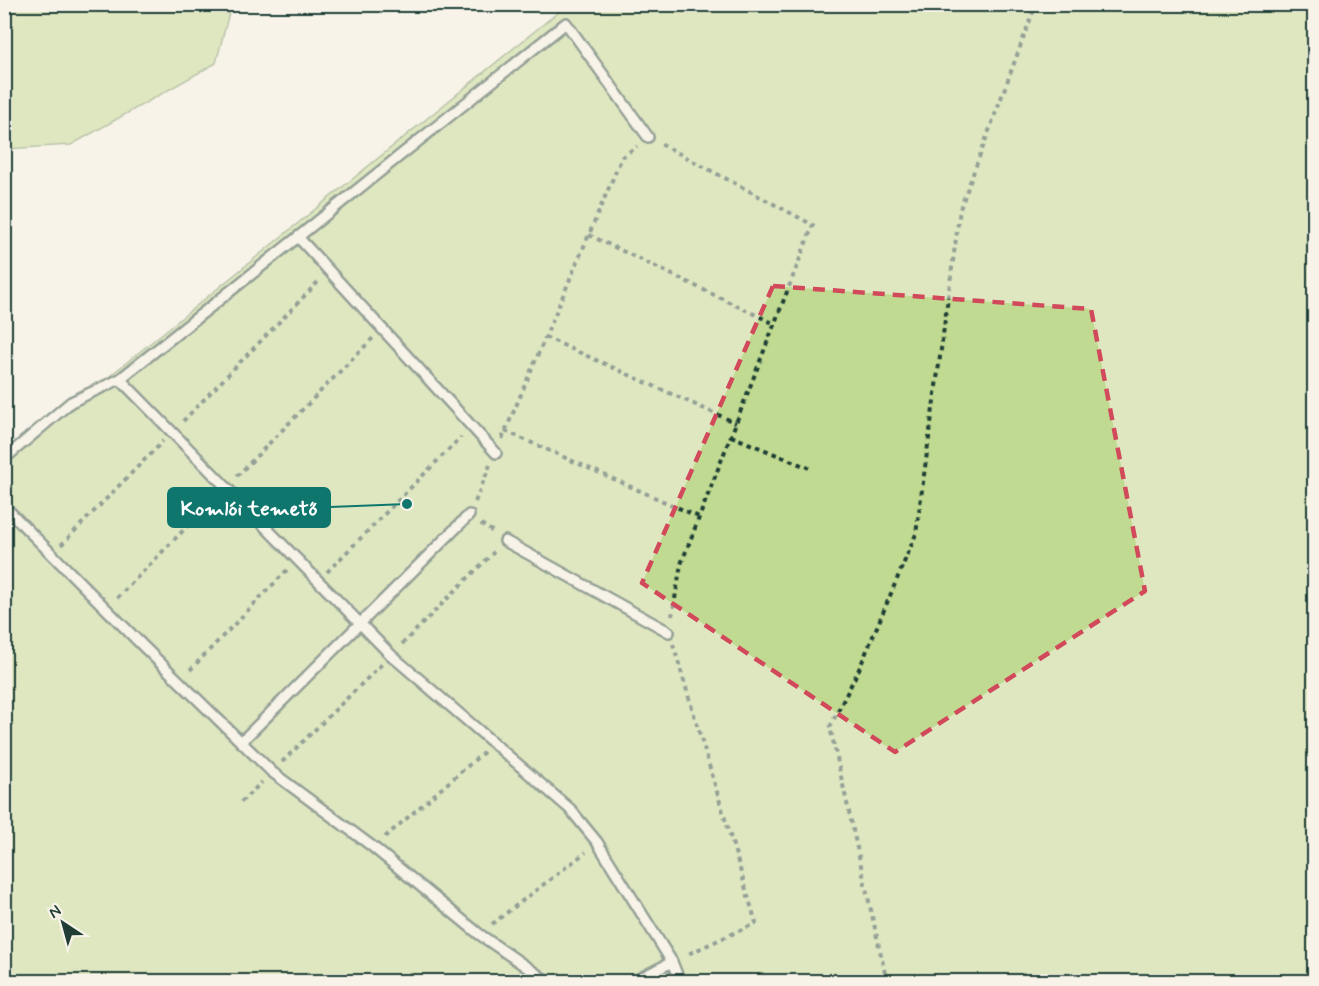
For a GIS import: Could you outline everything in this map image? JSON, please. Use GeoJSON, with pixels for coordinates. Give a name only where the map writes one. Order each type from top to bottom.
{"type":"FeatureCollection","features":[{"type":"Feature","properties":{"kind":"lane"},"geometry":{"type":"LineString","coordinates":[[4,459],[71,402],[120,379],[566,23],[648,137]]}},
{"type":"Feature","properties":{"kind":"lane"},"geometry":{"type":"LineString","coordinates":[[298,237],[496,453]]}},
{"type":"Feature","properties":{"kind":"lane"},"geometry":{"type":"LineString","coordinates":[[120,379],[391,655],[570,809],[597,842],[672,962],[680,981]]}},
{"type":"Feature","properties":{"kind":"lane"},"geometry":{"type":"LineString","coordinates":[[4,506],[272,772],[373,847],[479,934],[548,981]]}},
{"type":"Feature","properties":{"kind":"lane"},"geometry":{"type":"LineString","coordinates":[[241,742],[469,515]]}},
{"type":"Feature","properties":{"kind":"lane"},"geometry":{"type":"LineString","coordinates":[[505,541],[669,632]]}},
{"type":"Feature","properties":{"kind":"lane"},"geometry":{"type":"LineString","coordinates":[[633,981],[672,962]]}},
{"type":"Feature","properties":{"kind":"path"},"geometry":{"type":"LineString","coordinates":[[887,981],[830,727],[860,667],[916,534],[960,209],[1036,4]]}},
{"type":"Feature","properties":{"kind":"path"},"geometry":{"type":"LineString","coordinates":[[241,802],[505,541],[469,515],[622,157],[648,137],[813,225],[681,564],[669,632],[756,923],[672,962]]}},
{"type":"Feature","properties":{"kind":"path"},"geometry":{"type":"LineString","coordinates":[[589,235],[775,324]]}},
{"type":"Feature","properties":{"kind":"path"},"geometry":{"type":"LineString","coordinates":[[52,554],[329,270]]}},
{"type":"Feature","properties":{"kind":"path"},"geometry":{"type":"LineString","coordinates":[[106,609],[382,329]]}},
{"type":"Feature","properties":{"kind":"path"},"geometry":{"type":"LineString","coordinates":[[545,337],[736,423]]}},
{"type":"Feature","properties":{"kind":"path"},"geometry":{"type":"LineString","coordinates":[[318,581],[471,427]]}},
{"type":"Feature","properties":{"kind":"path"},"geometry":{"type":"LineString","coordinates":[[505,431],[699,517]]}},
{"type":"Feature","properties":{"kind":"path"},"geometry":{"type":"LineString","coordinates":[[731,436],[809,468]]}},
{"type":"Feature","properties":{"kind":"path"},"geometry":{"type":"LineString","coordinates":[[179,681],[297,560]]}},
{"type":"Feature","properties":{"kind":"path"},"geometry":{"type":"LineString","coordinates":[[373,847],[494,743]]}},
{"type":"Feature","properties":{"kind":"path"},"geometry":{"type":"LineString","coordinates":[[479,934],[597,842]]}},
{"type":"Feature","properties":{"kind":"highlighted area"},"geometry":{"type":"Polygon","coordinates":[[[773,286],[1091,309],[1145,591],[895,752],[642,583],[773,286]]]}},
{"type":"Feature","properties":{"kind":"green space"},"geometry":{"type":"Polygon","coordinates":[[[5,4],[231,5],[216,63],[71,145],[5,149],[5,4]]]}},
{"type":"Feature","properties":{"kind":"green space"},"geometry":{"type":"Polygon","coordinates":[[[567,5],[1314,5],[1314,981],[5,982],[5,461],[567,5]]]}},
{"type":"Feature","properties":{"kind":"place","name":"Komlói temető"},"geometry":{"type":"Point","coordinates":[407,504]}}]}
